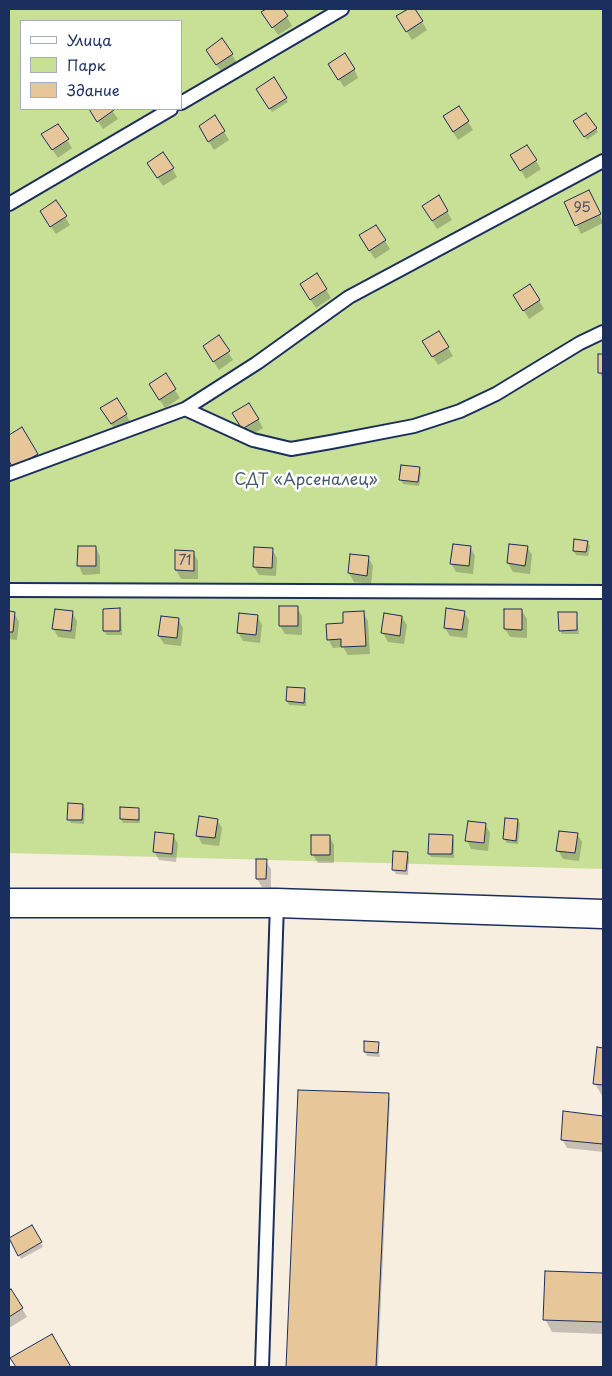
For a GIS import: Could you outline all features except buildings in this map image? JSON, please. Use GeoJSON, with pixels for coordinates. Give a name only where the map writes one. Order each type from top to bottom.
{"type":"FeatureCollection","features":[{"type":"Feature","properties":{"kind":"street"},"geometry":{"type":"LineString","coordinates":[[9,903],[278,903],[603,914]]}},
{"type":"Feature","properties":{"kind":"lane"},"geometry":{"type":"LineString","coordinates":[[182,102],[342,9]]}},
{"type":"Feature","properties":{"kind":"lane"},"geometry":{"type":"LineString","coordinates":[[9,204],[169,110]]}},
{"type":"Feature","properties":{"kind":"lane"},"geometry":{"type":"LineString","coordinates":[[9,474],[185,409],[257,363],[350,297],[603,162]]}},
{"type":"Feature","properties":{"kind":"lane"},"geometry":{"type":"LineString","coordinates":[[185,409],[253,440],[281,447],[291,449],[331,442],[414,426],[460,412],[496,394],[580,343],[603,332]]}},
{"type":"Feature","properties":{"kind":"lane"},"geometry":{"type":"LineString","coordinates":[[9,590],[603,592]]}},
{"type":"Feature","properties":{"kind":"lane"},"geometry":{"type":"LineString","coordinates":[[262,1367],[278,903]]}},
{"type":"Feature","properties":{"kind":"green space","name":"СДТ «Арсеналец»"},"geometry":{"type":"Polygon","coordinates":[[[9,9],[603,9],[603,869],[9,853],[9,9]]]}}]}
